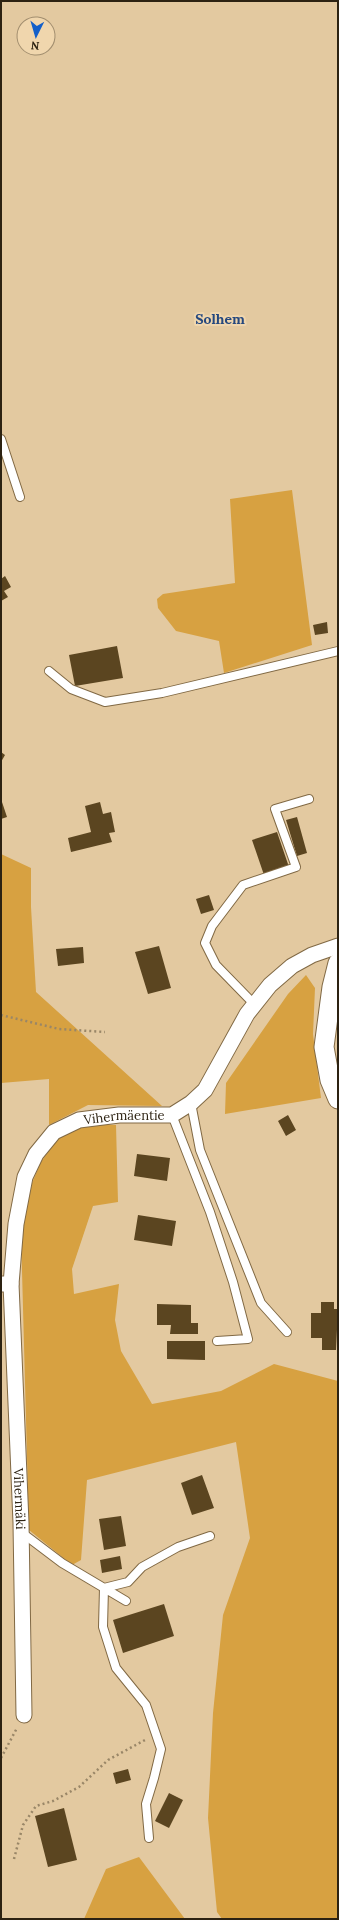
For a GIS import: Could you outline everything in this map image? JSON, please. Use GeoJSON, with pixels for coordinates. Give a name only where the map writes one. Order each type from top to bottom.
{"type":"FeatureCollection","features":[{"type":"Feature","properties":{"kind":"street","name":"Vihermäentie"},"geometry":{"type":"LineString","coordinates":[[6,1284],[25,1177],[36,1154],[54,1132],[79,1120],[119,1115],[172,1115],[191,1103],[205,1090],[247,1014],[270,985],[292,966],[312,955],[338,946]]}},
{"type":"Feature","properties":{"kind":"street"},"geometry":{"type":"LineString","coordinates":[[338,963],[332,987],[324,1047],[330,1080],[338,1099]]}},
{"type":"Feature","properties":{"kind":"street","name":"Vihermäki"},"geometry":{"type":"LineString","coordinates":[[6,1284],[21,1532],[24,1715]]}},
{"type":"Feature","properties":{"kind":"lane"},"geometry":{"type":"LineString","coordinates":[[1,439],[20,497]]}},
{"type":"Feature","properties":{"kind":"lane"},"geometry":{"type":"LineString","coordinates":[[49,671],[72,689],[105,702],[162,693],[338,651]]}},
{"type":"Feature","properties":{"kind":"lane"},"geometry":{"type":"LineString","coordinates":[[254,1004],[216,965],[205,942],[212,926],[243,885],[296,867],[275,809],[309,799]]}},
{"type":"Feature","properties":{"kind":"lane"},"geometry":{"type":"LineString","coordinates":[[191,1103],[200,1150],[261,1303],[286,1332]]}},
{"type":"Feature","properties":{"kind":"lane"},"geometry":{"type":"LineString","coordinates":[[172,1115],[210,1212],[233,1282],[248,1339],[217,1341]]}},
{"type":"Feature","properties":{"kind":"lane"},"geometry":{"type":"LineString","coordinates":[[21,1532],[39,1544],[62,1563],[126,1601]]}},
{"type":"Feature","properties":{"kind":"lane"},"geometry":{"type":"LineString","coordinates":[[104,1588],[128,1582],[142,1567],[178,1547],[210,1536]]}},
{"type":"Feature","properties":{"kind":"lane"},"geometry":{"type":"LineString","coordinates":[[104,1588],[103,1627],[116,1668],[146,1705],[161,1749],[146,1804],[149,1838]]}},
{"type":"Feature","properties":{"kind":"path"},"geometry":{"type":"LineString","coordinates":[[1,1015],[59,1029],[105,1032]]}},
{"type":"Feature","properties":{"kind":"path"},"geometry":{"type":"LineString","coordinates":[[1,1758],[24,1715]]}},
{"type":"Feature","properties":{"kind":"path"},"geometry":{"type":"LineString","coordinates":[[14,1859],[23,1825],[36,1806],[53,1801],[79,1787],[108,1760],[156,1734]]}},
{"type":"Feature","properties":{"kind":"shaded area"},"geometry":{"type":"Polygon","coordinates":[[[292,490],[312,645],[224,673],[219,641],[176,631],[158,608],[157,599],[163,594],[235,583],[230,499],[292,490]]]}},
{"type":"Feature","properties":{"kind":"shaded area"},"geometry":{"type":"Polygon","coordinates":[[[1,854],[31,868],[31,907],[36,992],[162,1106],[88,1105],[49,1125],[49,1079],[1,1083],[1,854]]]}},
{"type":"Feature","properties":{"kind":"shaded area"},"geometry":{"type":"Polygon","coordinates":[[[306,975],[315,988],[313,1034],[321,1098],[225,1114],[226,1083],[288,994],[306,975]]]}},
{"type":"Feature","properties":{"kind":"shaded area"},"geometry":{"type":"Polygon","coordinates":[[[80,1125],[116,1125],[118,1202],[93,1206],[72,1269],[74,1294],[119,1284],[115,1320],[121,1351],[152,1404],[221,1391],[274,1364],[338,1381],[338,1919],[222,1919],[217,1912],[208,1818],[213,1713],[223,1615],[250,1538],[236,1442],[87,1480],[81,1560],[72,1565],[29,1530],[21,1234],[32,1183],[41,1162],[58,1138],[80,1125]]]}},
{"type":"Feature","properties":{"kind":"shaded area"},"geometry":{"type":"Polygon","coordinates":[[[139,1857],[185,1919],[84,1919],[106,1869],[139,1857]]]}},
{"type":"Feature","properties":{"kind":"building"},"geometry":{"type":"Polygon","coordinates":[[[5,576],[11,587],[4,591],[8,597],[1,601],[1,579],[5,576]]]}},
{"type":"Feature","properties":{"kind":"building"},"geometry":{"type":"Polygon","coordinates":[[[327,622],[328,633],[315,635],[313,625],[327,622]]]}},
{"type":"Feature","properties":{"kind":"building"},"geometry":{"type":"Polygon","coordinates":[[[117,646],[123,678],[75,686],[69,655],[117,646]]]}},
{"type":"Feature","properties":{"kind":"building"},"geometry":{"type":"Polygon","coordinates":[[[1,752],[5,755],[1,762],[1,752]]]}},
{"type":"Feature","properties":{"kind":"building"},"geometry":{"type":"Polygon","coordinates":[[[1,799],[7,817],[1,819],[1,799]]]}},
{"type":"Feature","properties":{"kind":"building"},"geometry":{"type":"Polygon","coordinates":[[[100,802],[103,814],[111,812],[115,832],[109,833],[112,842],[71,852],[68,838],[91,832],[85,806],[100,802]]]}},
{"type":"Feature","properties":{"kind":"building"},"geometry":{"type":"Polygon","coordinates":[[[297,817],[307,853],[297,856],[286,820],[297,817]]]}},
{"type":"Feature","properties":{"kind":"building"},"geometry":{"type":"Polygon","coordinates":[[[277,832],[289,867],[264,875],[252,840],[277,832]]]}},
{"type":"Feature","properties":{"kind":"building"},"geometry":{"type":"Polygon","coordinates":[[[209,895],[214,910],[201,914],[196,899],[209,895]]]}},
{"type":"Feature","properties":{"kind":"building"},"geometry":{"type":"Polygon","coordinates":[[[159,946],[171,988],[148,994],[135,952],[159,946]]]}},
{"type":"Feature","properties":{"kind":"building"},"geometry":{"type":"Polygon","coordinates":[[[83,947],[84,963],[58,966],[56,949],[83,947]]]}},
{"type":"Feature","properties":{"kind":"building"},"geometry":{"type":"Polygon","coordinates":[[[288,1115],[296,1130],[286,1136],[278,1121],[288,1115]]]}},
{"type":"Feature","properties":{"kind":"building"},"geometry":{"type":"Polygon","coordinates":[[[137,1154],[170,1158],[167,1181],[134,1176],[137,1154]]]}},
{"type":"Feature","properties":{"kind":"building"},"geometry":{"type":"Polygon","coordinates":[[[138,1215],[176,1221],[172,1246],[134,1240],[138,1215]]]}},
{"type":"Feature","properties":{"kind":"building"},"geometry":{"type":"Polygon","coordinates":[[[321,1302],[334,1302],[334,1309],[338,1309],[336,1350],[322,1350],[322,1338],[311,1338],[311,1313],[321,1313],[321,1302]]]}},
{"type":"Feature","properties":{"kind":"building"},"geometry":{"type":"Polygon","coordinates":[[[157,1304],[191,1305],[191,1323],[198,1323],[198,1334],[170,1334],[171,1325],[157,1325],[157,1304]]]}},
{"type":"Feature","properties":{"kind":"building"},"geometry":{"type":"Polygon","coordinates":[[[167,1341],[205,1341],[205,1360],[167,1359],[167,1341]]]}},
{"type":"Feature","properties":{"kind":"building"},"geometry":{"type":"Polygon","coordinates":[[[202,1475],[214,1508],[192,1515],[181,1483],[202,1475]]]}},
{"type":"Feature","properties":{"kind":"building"},"geometry":{"type":"Polygon","coordinates":[[[121,1516],[126,1546],[104,1550],[99,1519],[121,1516]]]}},
{"type":"Feature","properties":{"kind":"building"},"geometry":{"type":"Polygon","coordinates":[[[120,1556],[122,1569],[102,1573],[100,1560],[120,1556]]]}},
{"type":"Feature","properties":{"kind":"building"},"geometry":{"type":"Polygon","coordinates":[[[164,1604],[174,1636],[123,1653],[113,1620],[164,1604]]]}},
{"type":"Feature","properties":{"kind":"building"},"geometry":{"type":"Polygon","coordinates":[[[128,1769],[131,1780],[116,1784],[113,1773],[128,1769]]]}},
{"type":"Feature","properties":{"kind":"building"},"geometry":{"type":"Polygon","coordinates":[[[169,1793],[183,1800],[169,1828],[155,1821],[169,1793]]]}},
{"type":"Feature","properties":{"kind":"building"},"geometry":{"type":"Polygon","coordinates":[[[64,1808],[77,1860],[48,1867],[35,1816],[64,1808]]]}},
{"type":"Feature","properties":{"kind":"district","name":"Solhem"},"geometry":{"type":"Point","coordinates":[220,319]}}]}
